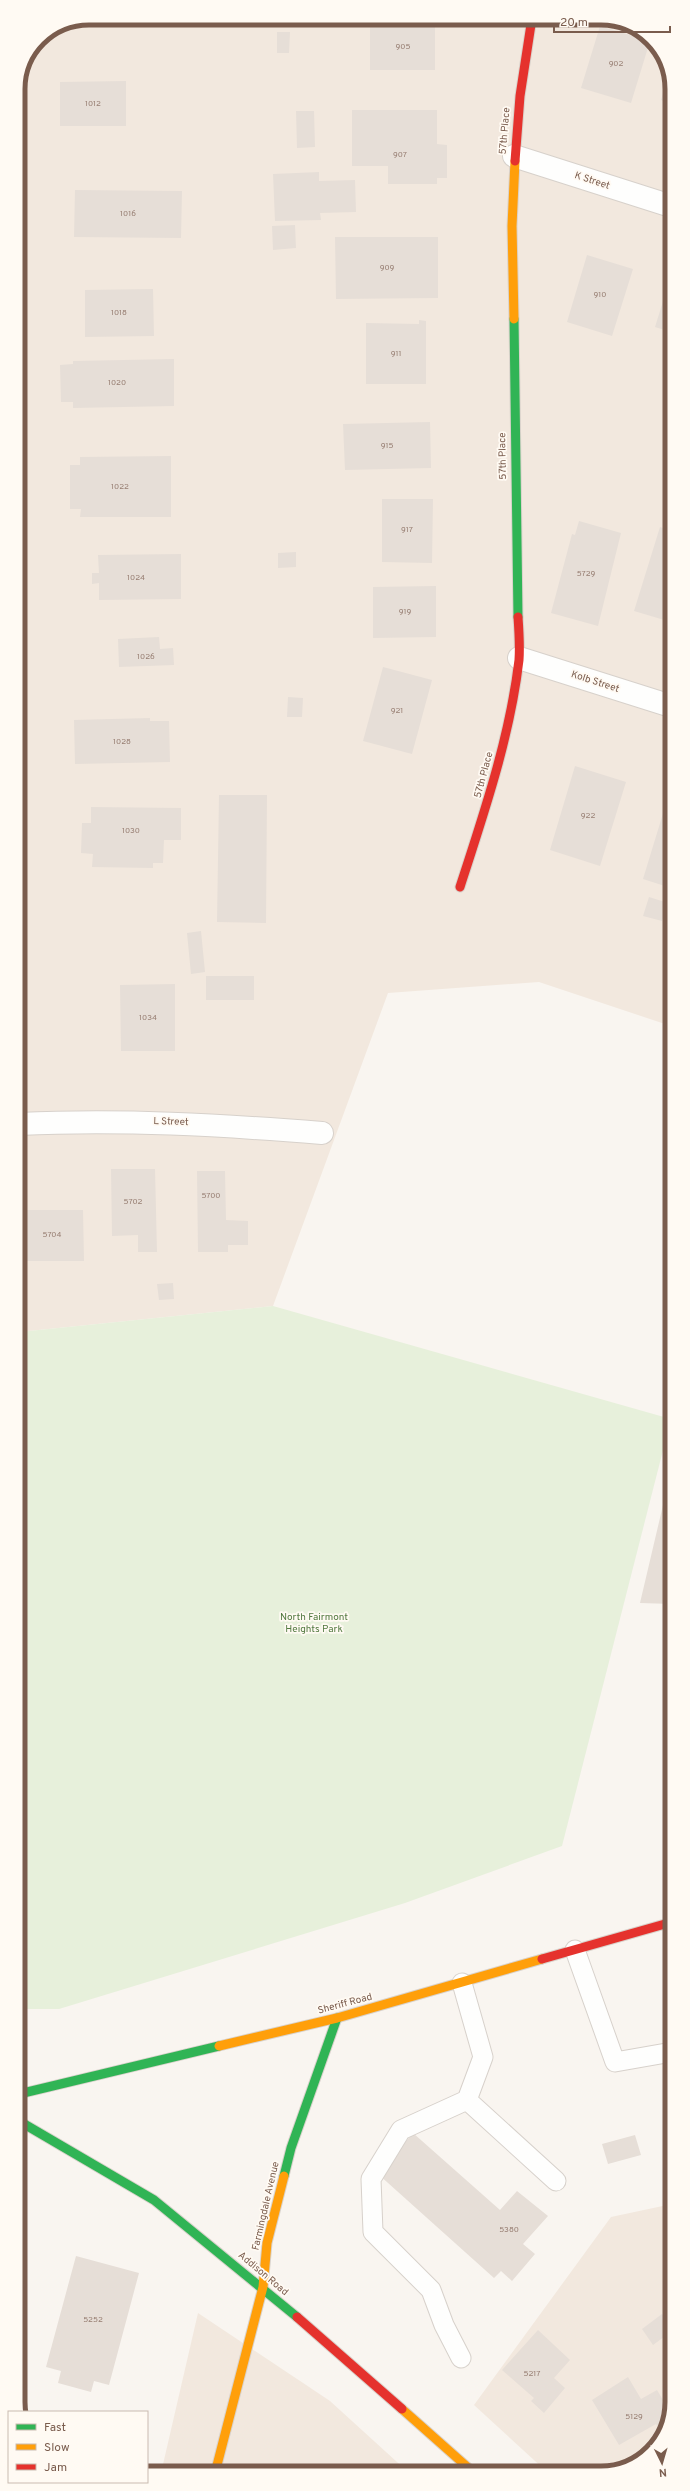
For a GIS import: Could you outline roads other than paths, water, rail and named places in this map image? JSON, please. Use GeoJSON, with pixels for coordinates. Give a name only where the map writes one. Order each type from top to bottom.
{"type":"FeatureCollection","features":[{"type":"Feature","properties":{"kind":"street","name":"57th Place"},"geometry":{"type":"LineString","coordinates":[[460,888],[486,807],[504,742],[512,706],[519,658],[512,284],[514,156],[526,46],[530,25]]}},
{"type":"Feature","properties":{"kind":"street","name":"K Street"},"geometry":{"type":"LineString","coordinates":[[514,156],[665,204]]}},
{"type":"Feature","properties":{"kind":"street","name":"Kolb Street"},"geometry":{"type":"LineString","coordinates":[[519,658],[665,704]]}},
{"type":"Feature","properties":{"kind":"street","name":"L Street"},"geometry":{"type":"LineString","coordinates":[[25,1124],[89,1120],[156,1121],[322,1133]]}},
{"type":"Feature","properties":{"kind":"street","name":"Sheriff Road"},"geometry":{"type":"LineString","coordinates":[[25,2093],[337,2018],[665,1924]]}},
{"type":"Feature","properties":{"kind":"street","name":"Farmingdale Avenue"},"geometry":{"type":"LineString","coordinates":[[217,2466],[263,2287],[267,2243],[290,2148],[337,2018]]}},
{"type":"Feature","properties":{"kind":"street","name":"Addison Road"},"geometry":{"type":"LineString","coordinates":[[25,2125],[154,2200],[263,2287],[466,2466]]}},
{"type":"Feature","properties":{"kind":"lane"},"geometry":{"type":"LineString","coordinates":[[575,1950],[615,2062],[665,2053]]}},
{"type":"Feature","properties":{"kind":"lane"},"geometry":{"type":"LineString","coordinates":[[461,2358],[444,2325],[431,2290],[373,2232],[371,2179],[401,2130],[467,2100],[483,2057],[462,1983]]}},
{"type":"Feature","properties":{"kind":"lane"},"geometry":{"type":"LineString","coordinates":[[467,2100],[556,2181]]}},
{"type":"Feature","properties":{"kind":"park label","name":"North Fairmont Heights Park"},"geometry":{"type":"Point","coordinates":[314,1622]}}]}
